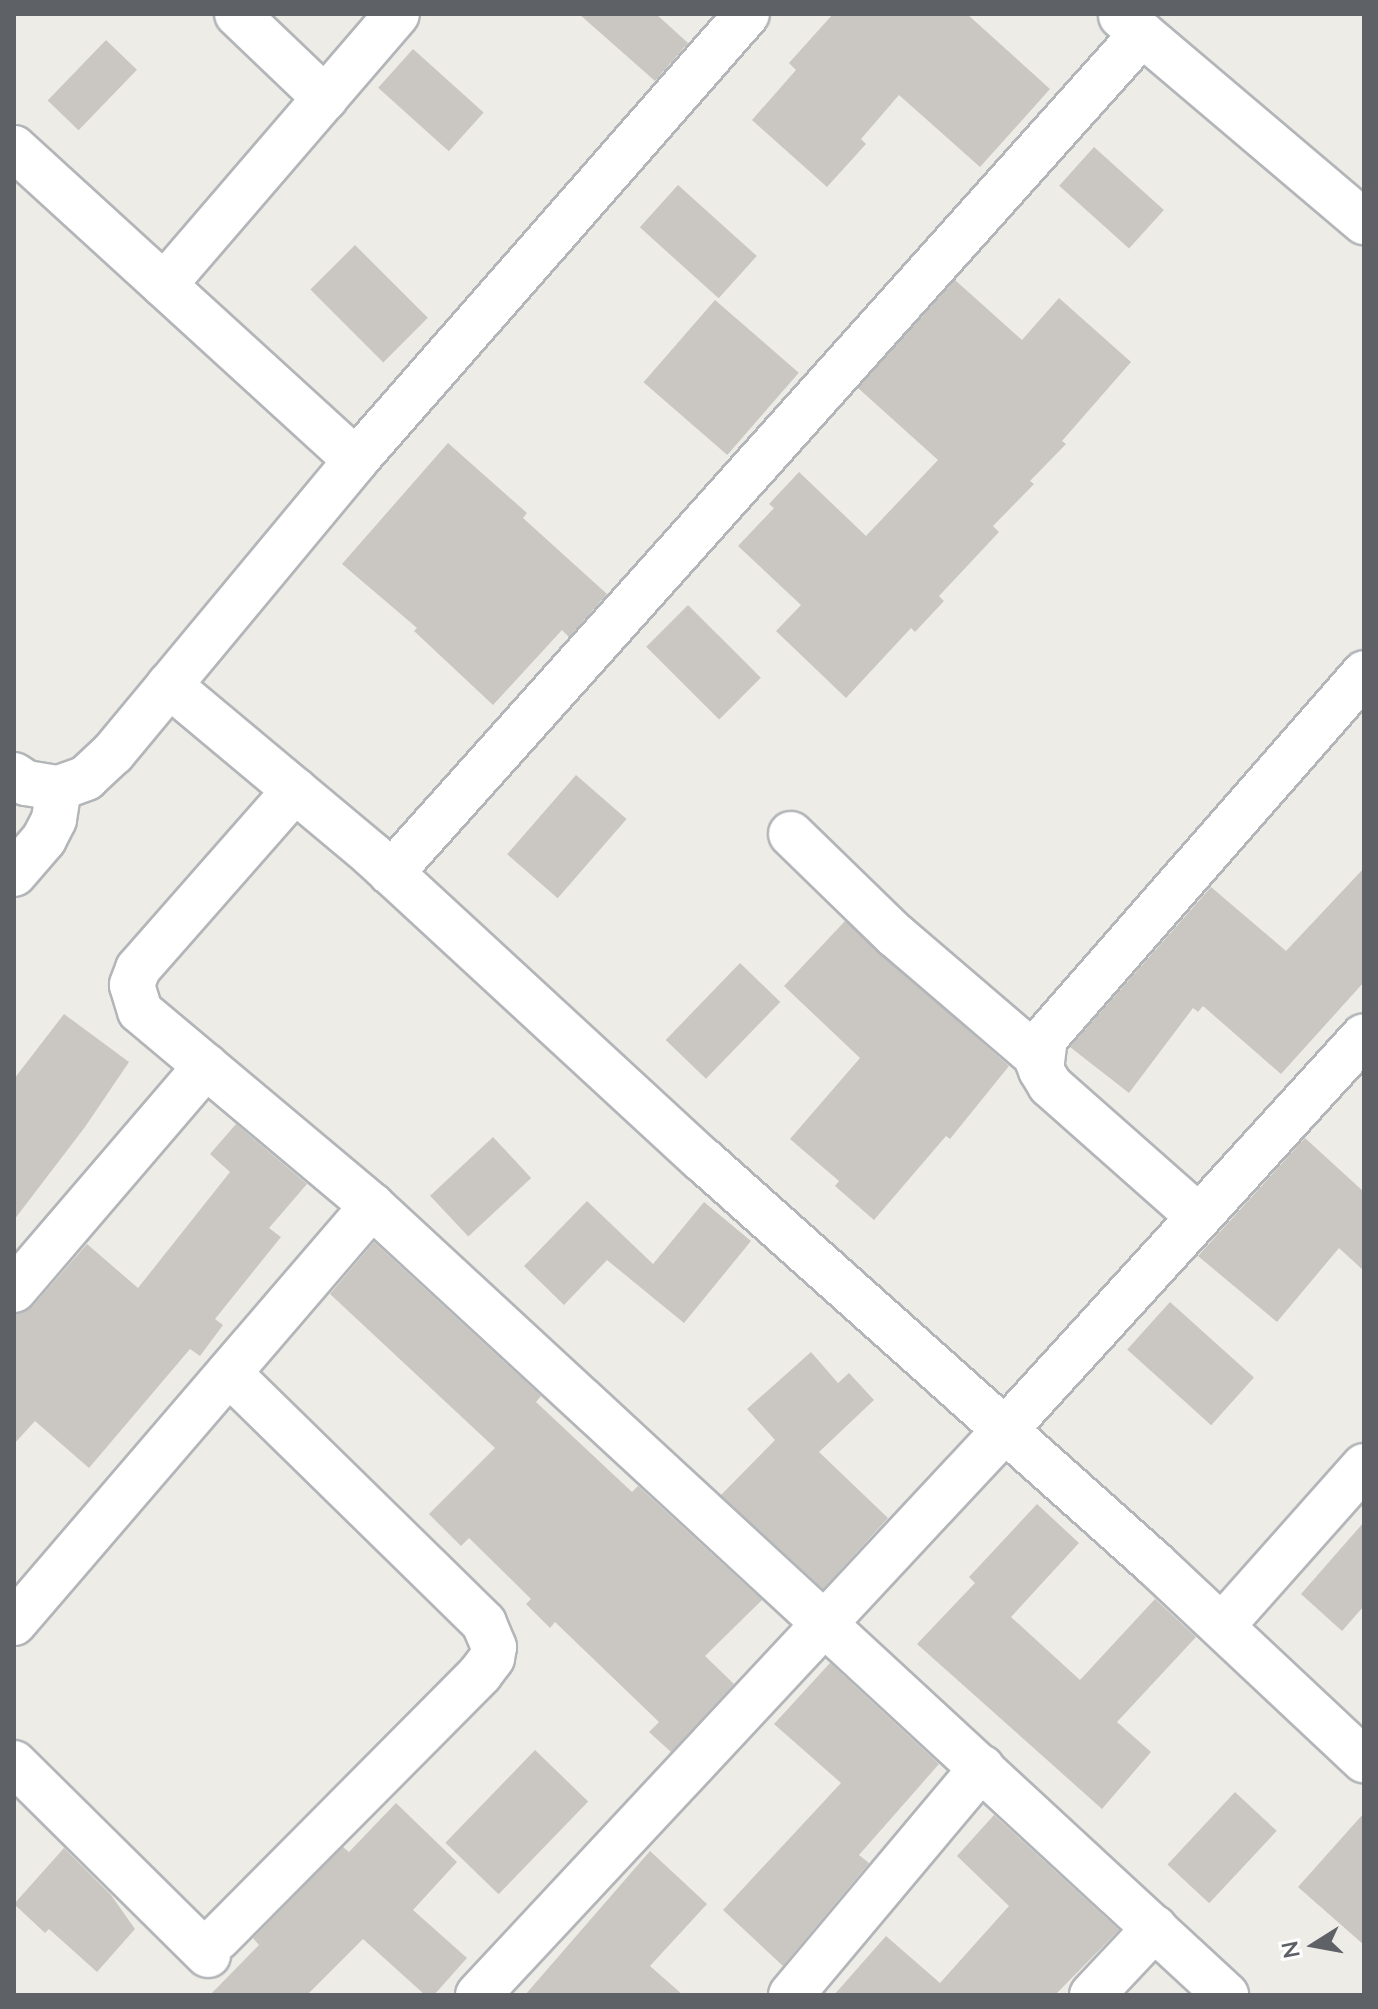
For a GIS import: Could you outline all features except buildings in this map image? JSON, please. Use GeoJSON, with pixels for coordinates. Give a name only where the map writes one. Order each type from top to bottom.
{"type":"FeatureCollection","features":[{"type":"Feature","properties":{"kind":"street"},"geometry":{"type":"LineString","coordinates":[[237,14],[325,98]]}},
{"type":"Feature","properties":{"kind":"street"},"geometry":{"type":"LineString","coordinates":[[164,285],[397,14]]}},
{"type":"Feature","properties":{"kind":"street"},"geometry":{"type":"LineString","coordinates":[[14,775],[26,783],[59,788],[86,778],[113,753],[356,460],[747,14]]}},
{"type":"Feature","properties":{"kind":"street"},"geometry":{"type":"LineString","coordinates":[[391,873],[1130,24],[1364,222]]}},
{"type":"Feature","properties":{"kind":"street"},"geometry":{"type":"LineString","coordinates":[[14,148],[356,460]]}},
{"type":"Feature","properties":{"kind":"street"},"geometry":{"type":"LineString","coordinates":[[1041,1070],[1045,1038],[1364,673]]}},
{"type":"Feature","properties":{"kind":"street"},"geometry":{"type":"LineString","coordinates":[[169,685],[391,873],[1222,1626],[1364,1760]]}},
{"type":"Feature","properties":{"kind":"street"},"geometry":{"type":"LineString","coordinates":[[14,874],[44,839],[54,819],[59,788]]}},
{"type":"Feature","properties":{"kind":"street"},"geometry":{"type":"LineString","coordinates":[[295,790],[138,969],[132,985],[140,1011],[372,1206],[1226,1995]]}},
{"type":"Feature","properties":{"kind":"street"},"geometry":{"type":"LineString","coordinates":[[791,834],[895,935],[1035,1055],[1041,1070],[1068,1102],[1199,1217]]}},
{"type":"Feature","properties":{"kind":"street"},"geometry":{"type":"LineString","coordinates":[[478,1995],[1004,1431],[1364,1036]]}},
{"type":"Feature","properties":{"kind":"street"},"geometry":{"type":"LineString","coordinates":[[14,1290],[206,1066]]}},
{"type":"Feature","properties":{"kind":"street"},"geometry":{"type":"LineString","coordinates":[[14,1623],[372,1206]]}},
{"type":"Feature","properties":{"kind":"street"},"geometry":{"type":"LineString","coordinates":[[14,1763],[213,1946],[480,1674],[492,1658],[494,1647],[484,1623],[229,1373]]}},
{"type":"Feature","properties":{"kind":"street"},"geometry":{"type":"LineString","coordinates":[[1222,1626],[1364,1466]]}},
{"type":"Feature","properties":{"kind":"street"},"geometry":{"type":"LineString","coordinates":[[791,1995],[982,1767]]}},
{"type":"Feature","properties":{"kind":"street"},"geometry":{"type":"LineString","coordinates":[[1092,1995],[1155,1928]]}}]}
